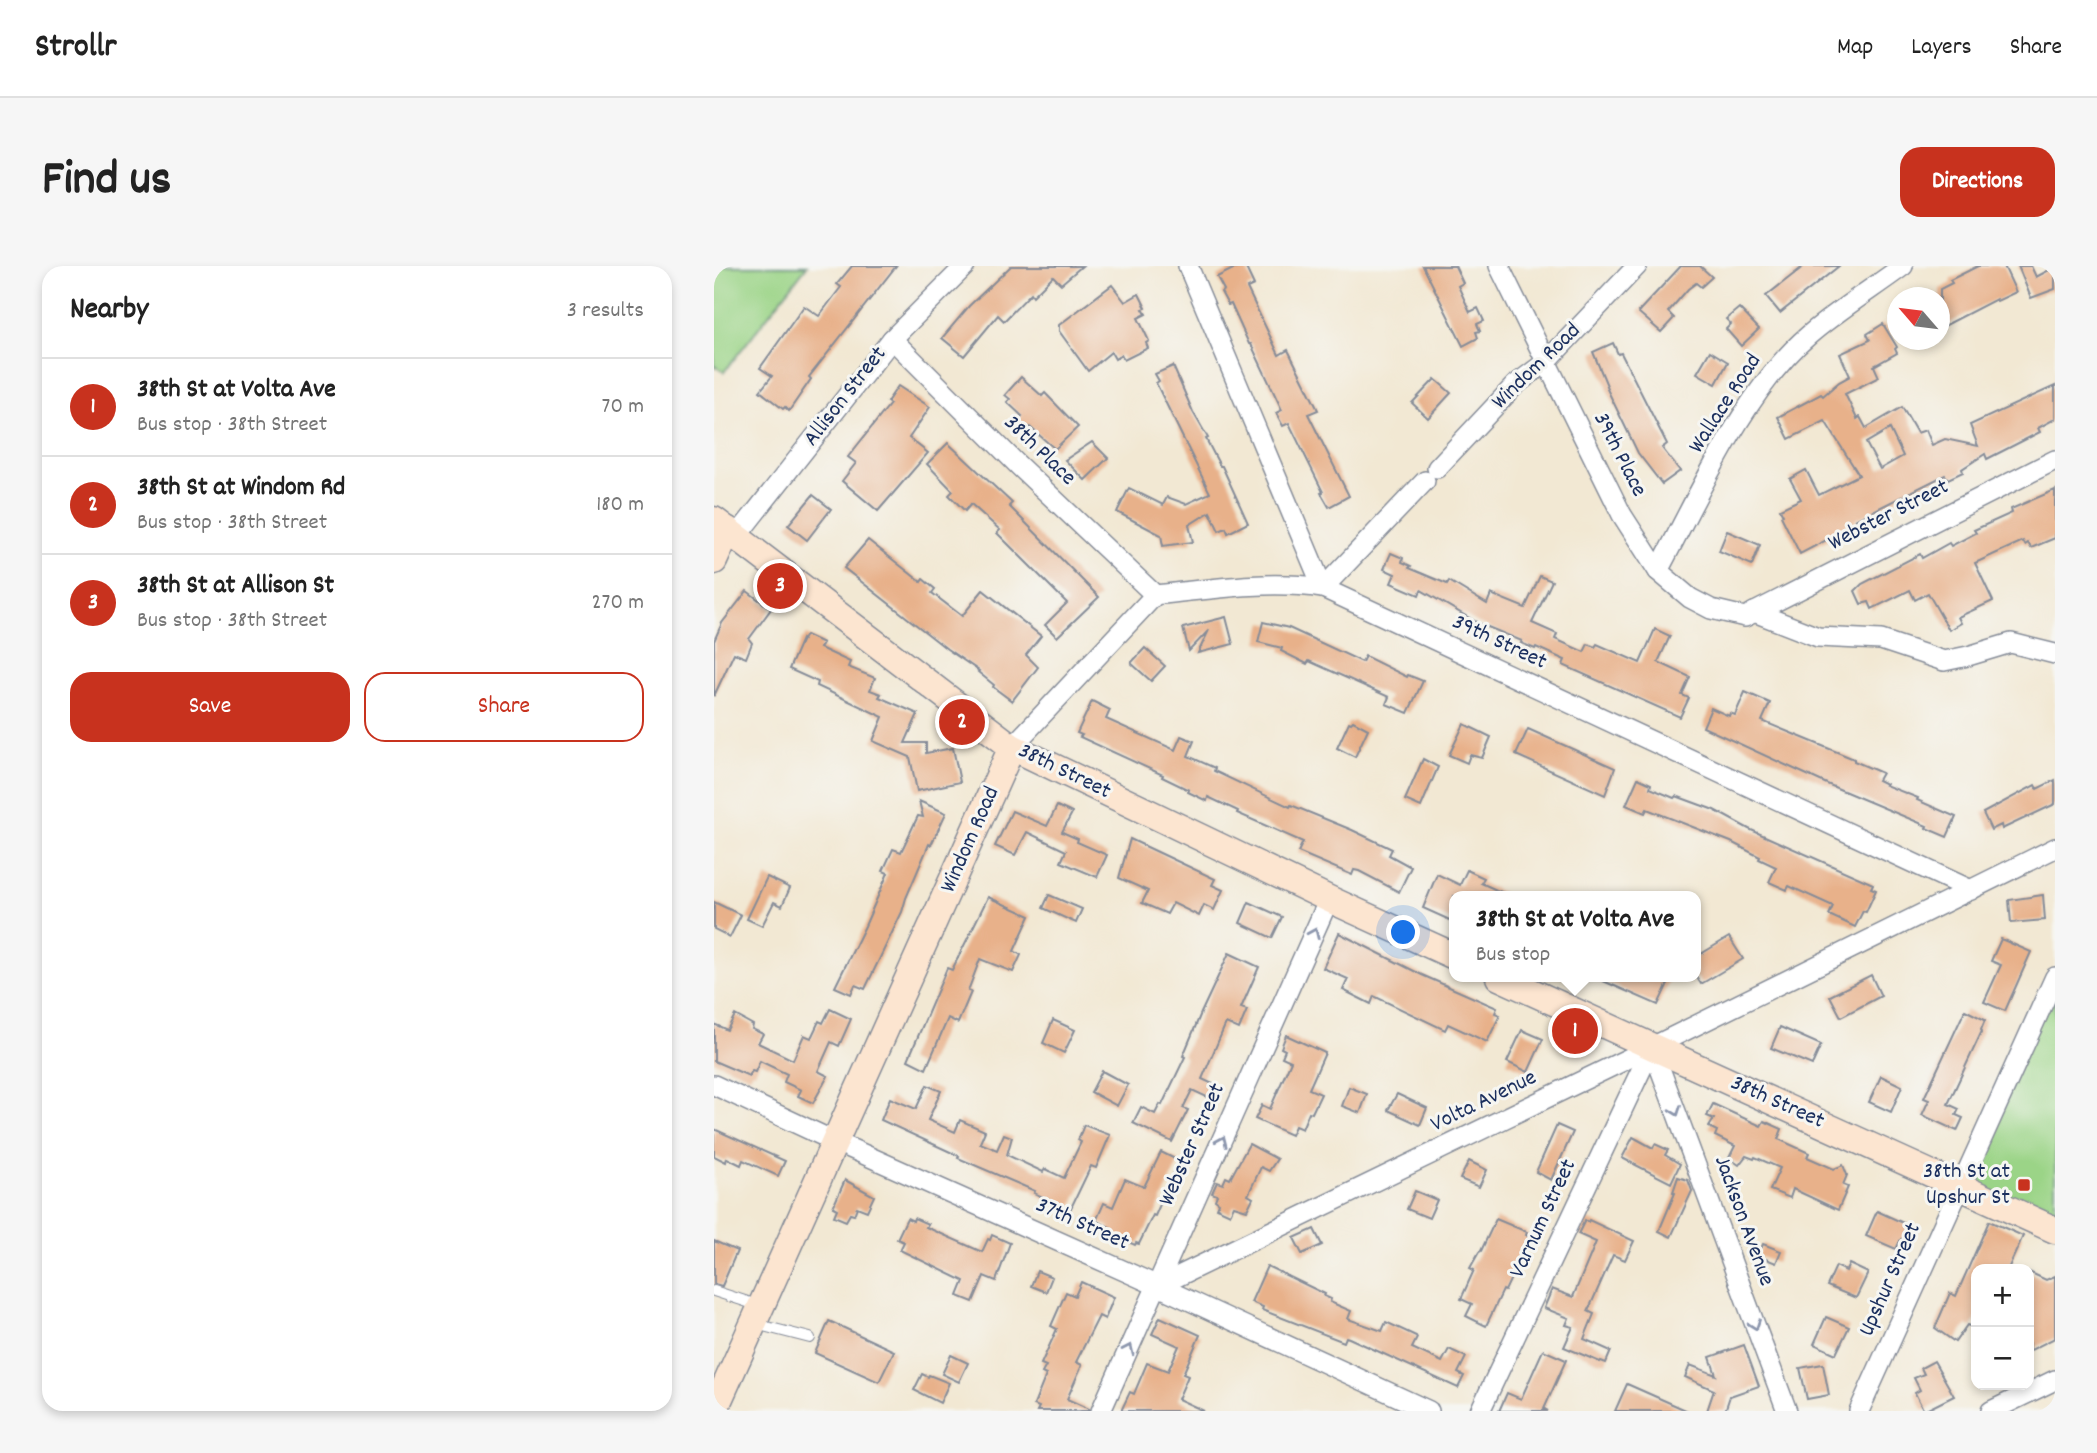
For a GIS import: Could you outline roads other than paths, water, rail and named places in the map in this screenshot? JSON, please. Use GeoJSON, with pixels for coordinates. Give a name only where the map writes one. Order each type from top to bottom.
{"type":"FeatureCollection","features":[{"type":"Feature","properties":{"kind":"main road","name":"Allison Street"},"geometry":{"type":"LineString","coordinates":[[714,561],[726,529]]}},
{"type":"Feature","properties":{"kind":"main road","name":"38th Street"},"geometry":{"type":"LineString","coordinates":[[726,529],[1012,747],[1449,954]]}},
{"type":"Feature","properties":{"kind":"main road","name":"Windom Road"},"geometry":{"type":"LineString","coordinates":[[714,1411],[1012,747]]}},
{"type":"Feature","properties":{"kind":"main road","name":"38th Street"},"geometry":{"type":"LineString","coordinates":[[1510,982],[2055,1230]]}},
{"type":"Feature","properties":{"kind":"street","name":"Allison Street"},"geometry":{"type":"LineString","coordinates":[[726,529],[892,339],[965,266]]}},
{"type":"Feature","properties":{"kind":"street"},"geometry":{"type":"LineString","coordinates":[[1188,266],[1323,588]]}},
{"type":"Feature","properties":{"kind":"street","name":"39th Place"},"geometry":{"type":"LineString","coordinates":[[1499,266],[1622,515],[1658,571],[1690,598],[1711,609],[1750,615],[1818,637],[1881,640],[1944,661],[2011,643],[2055,654]]}},
{"type":"Feature","properties":{"kind":"street","name":"Windom Road"},"geometry":{"type":"LineString","coordinates":[[1323,588],[1515,386],[1546,362],[1637,266]]}},
{"type":"Feature","properties":{"kind":"street","name":"Wallace Road"},"geometry":{"type":"LineString","coordinates":[[1658,571],[1733,430],[1766,381],[1808,335],[1903,266]]}},
{"type":"Feature","properties":{"kind":"street","name":"38th Place"},"geometry":{"type":"LineString","coordinates":[[892,339],[1018,465],[1155,595]]}},
{"type":"Feature","properties":{"kind":"street","name":"Webster Street"},"geometry":{"type":"LineString","coordinates":[[1750,615],[2055,460]]}},
{"type":"Feature","properties":{"kind":"street"},"geometry":{"type":"LineString","coordinates":[[1155,595],[1240,586],[1292,584],[1323,588]]}},
{"type":"Feature","properties":{"kind":"street","name":"39th Street"},"geometry":{"type":"LineString","coordinates":[[1323,588],[1971,890]]}},
{"type":"Feature","properties":{"kind":"street","name":"Windom Road"},"geometry":{"type":"LineString","coordinates":[[1012,747],[1155,595]]}},
{"type":"Feature","properties":{"kind":"street","name":"Volta Avenue"},"geometry":{"type":"LineString","coordinates":[[1158,1286],[1653,1047],[2055,848]]}},
{"type":"Feature","properties":{"kind":"street","name":"Webster Street"},"geometry":{"type":"LineString","coordinates":[[1101,1411],[1329,899]]}},
{"type":"Feature","properties":{"kind":"street","name":"Upshur Street"},"geometry":{"type":"LineString","coordinates":[[1858,1411],[2055,977]]}},
{"type":"Feature","properties":{"kind":"street","name":"Varnum Street"},"geometry":{"type":"LineString","coordinates":[[1480,1411],[1653,1047]]}},
{"type":"Feature","properties":{"kind":"street","name":"Jackson Avenue"},"geometry":{"type":"LineString","coordinates":[[1653,1047],[1787,1411]]}},
{"type":"Feature","properties":{"kind":"street","name":"37th Street"},"geometry":{"type":"LineString","coordinates":[[714,1085],[1429,1411]]}},
{"type":"Feature","properties":{"kind":"street"},"geometry":{"type":"LineString","coordinates":[[1991,1411],[2055,1380]]}},
{"type":"Feature","properties":{"kind":"lane"},"geometry":{"type":"LineString","coordinates":[[714,1291],[757,1314],[767,1327],[810,1338]]}},
{"type":"Feature","properties":{"kind":"place","name":"38th St at Allison St"},"geometry":{"type":"Point","coordinates":[780,586]}},
{"type":"Feature","properties":{"kind":"place","name":"38th St at Windom Rd"},"geometry":{"type":"Point","coordinates":[962,722]}},
{"type":"Feature","properties":{"kind":"place","name":"38th St at Volta Ave"},"geometry":{"type":"Point","coordinates":[1575,1031]}},
{"type":"Feature","properties":{"kind":"place","name":"38th St at Upshur St"},"geometry":{"type":"Point","coordinates":[2024,1185]}}]}
